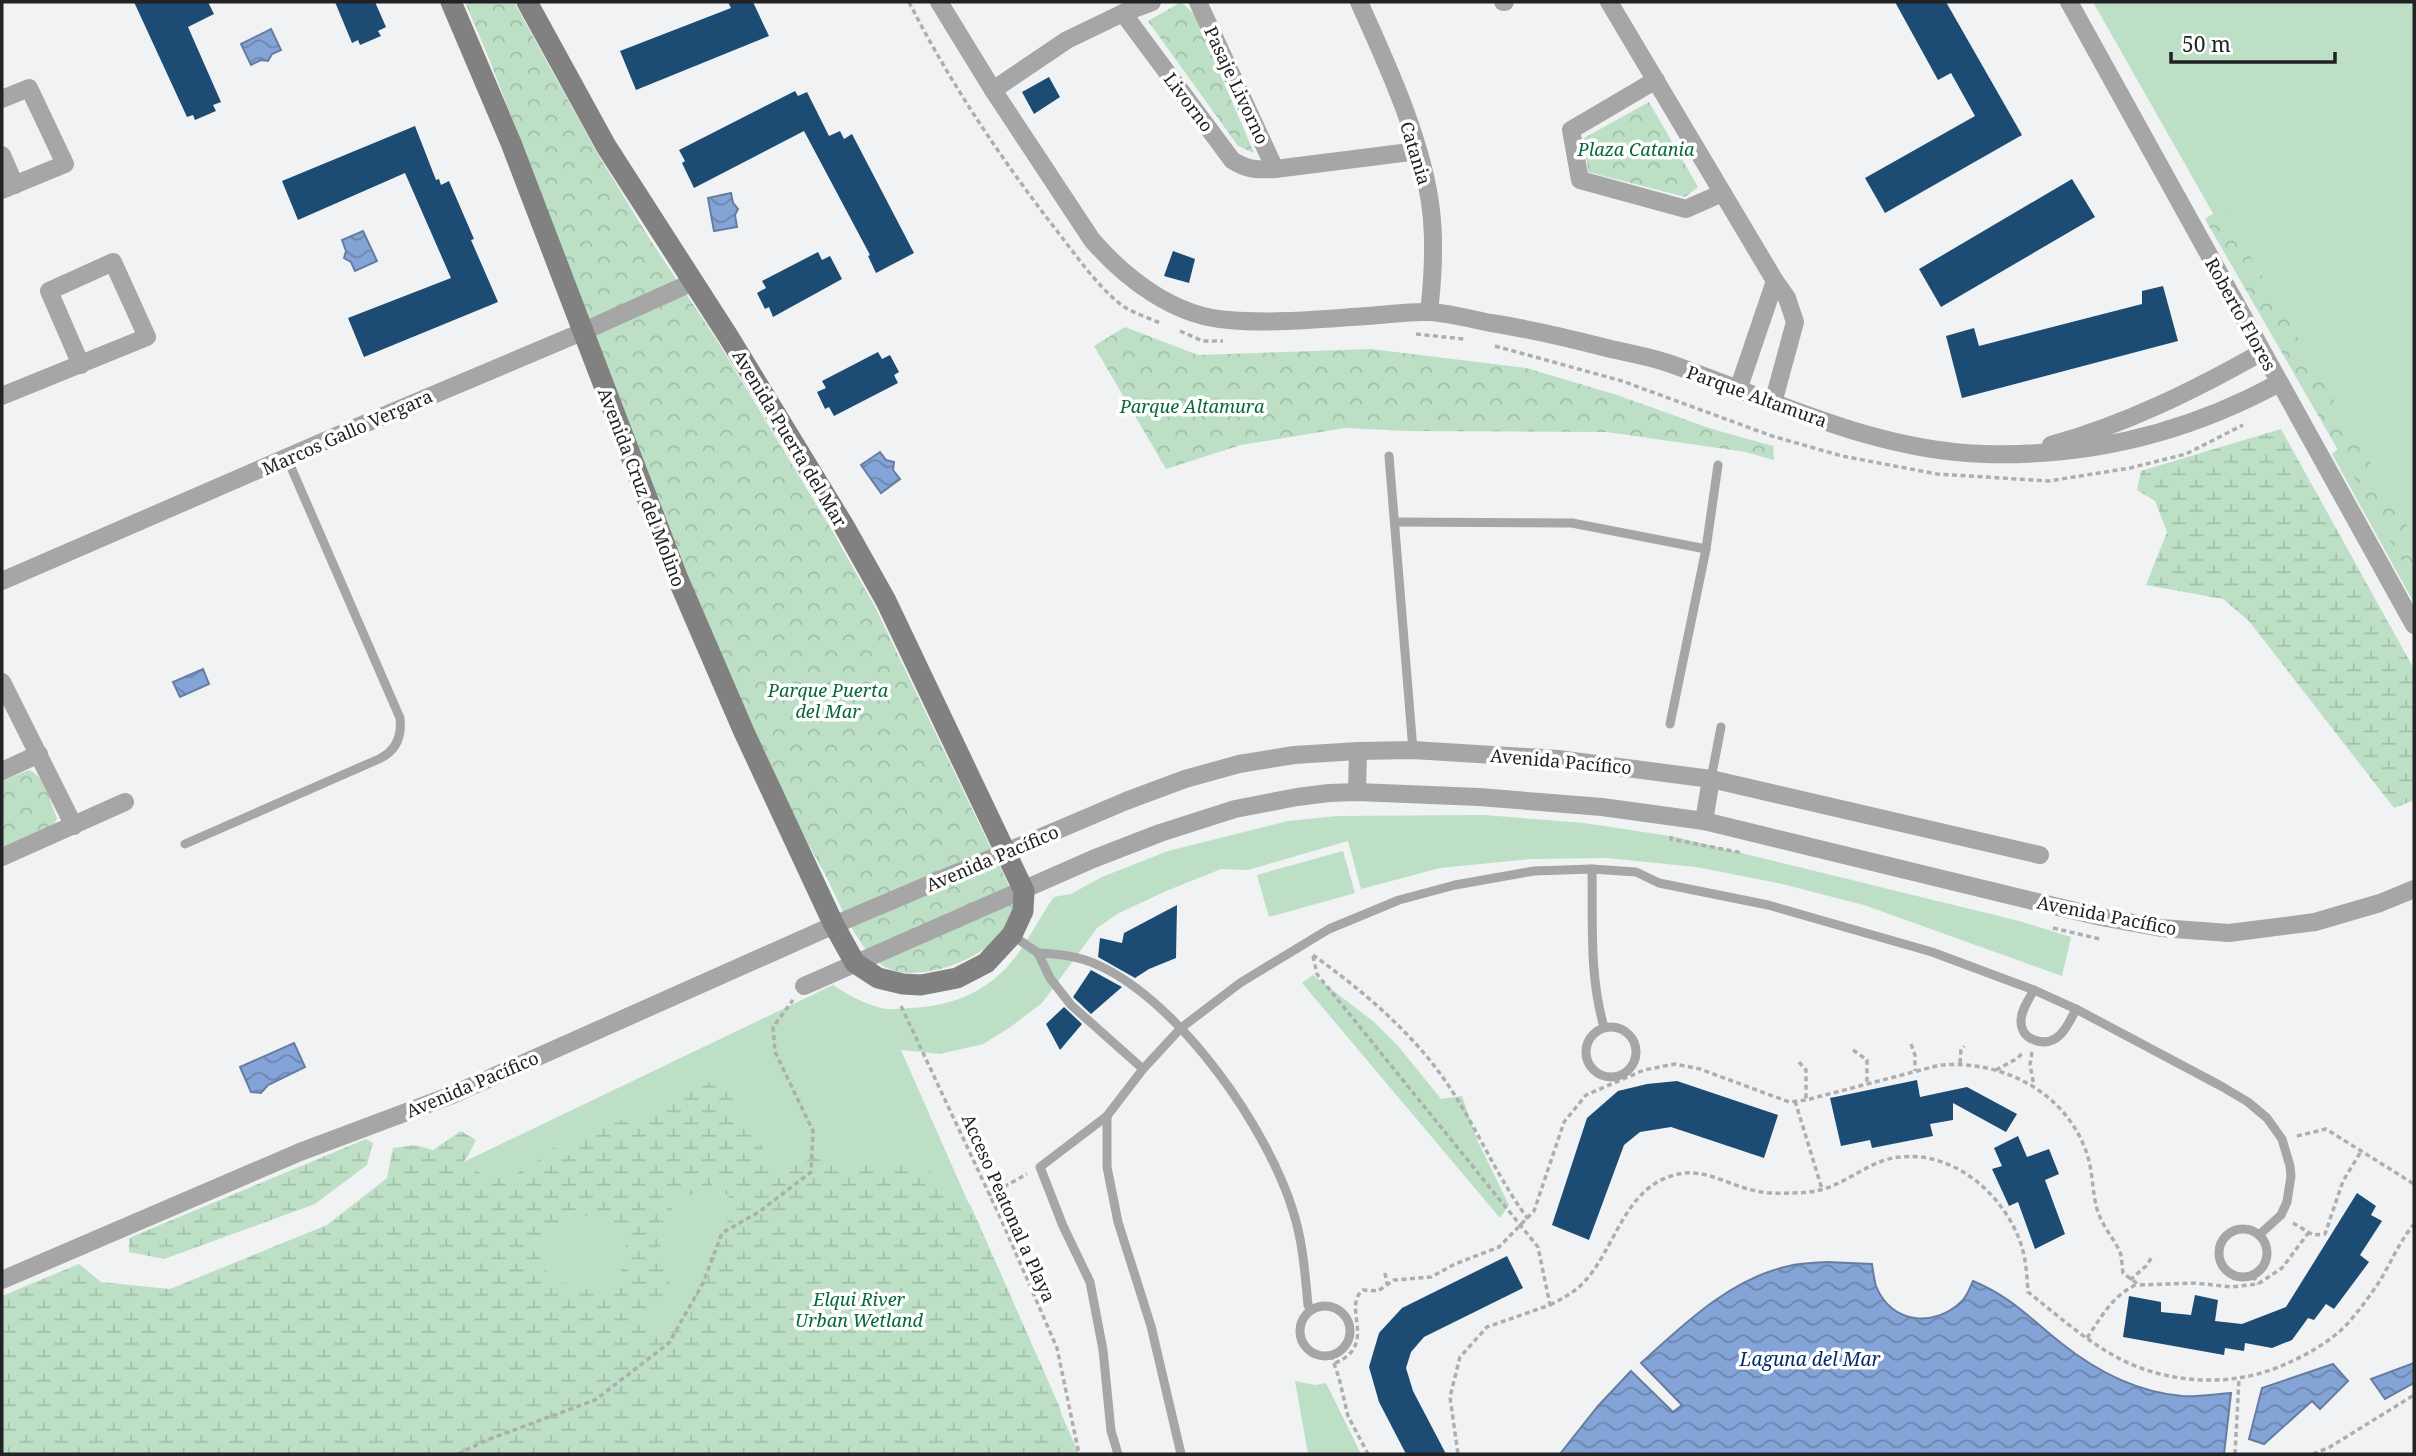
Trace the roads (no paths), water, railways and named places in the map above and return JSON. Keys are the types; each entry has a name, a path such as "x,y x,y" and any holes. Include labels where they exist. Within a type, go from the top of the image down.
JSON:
{"street":[{"name":"Avenida Cruz del Molino","path":"451,2 516,154 582,332 700,632 834,925 855,963"},
{"name":"Avenida Puerta del Mar","path":"527,2 606,146 844,526 886,601 1024,891"},
{"name":"Parque Altamura","path":"939,2 993,90 1092,240 1124,273 1163,299 1205,316 1227,321 1324,319 1429,312 1534,330 1665,362 1851,431 1902,443 1981,454 2090,449 2158,434 2220,412 2279,383"},
{"path":"993,90 1067,40 1122,13 1152,2"},
{"name":"Pasaje Livorno","path":"1198,2 1275,169"},
{"name":"Catania","path":"1359,2 1418,151 1428,190 1434,243 1429,312"},
{"path":"1609,2 1787,298 1795,322 1773,403"},
{"name":"Roberto Flores","path":"2069,2 2414,625"},
{"name":"Livorno","path":"1122,13 1232,160 1244,167 1255,170 1275,169 1418,151"},
{"path":"1656,80 1571,130 1580,180 1686,209 1722,193"},
{"path":"2,99 29,88 65,164 8,187 2,155"},
{"path":"2,396 82,365 147,337 113,262 49,290 82,365"},
{"path":"1738,390 1775,281"},
{"name":"Marcos Gallo Vergara","path":"2,581 693,282"},
{"name":"Parque Altamura","path":"2021,454 2066,441 2153,408 2262,352"},
{"path":"2,682 74,826"},
{"name":"Avenida Pacífico","path":"2,1280 300,1152 452,1095 834,925 1126,801 1214,770 1294,754 1358,751 1413,750 1558,759 1711,779 2040,855"},
{"path":"1357,792 1358,751"},
{"path":"2,771 39,754"},
{"path":"1704,821 1711,779"},
{"name":"Avenida Pacífico","path":"804,986 1093,859 1197,820 1235,809 1297,797 1357,792 1557,803 1704,821 2078,912 2161,928 2228,933 2315,922 2414,889"},
{"path":"2,856 125,802"},
{"path":"855,963 867,973 890,982 921,985 957,978 986,963 1012,935 1025,904 1024,891"}],"lane":[{"path":"1389,456 1413,750"},
{"path":"185,844 379,759 392,751 400,736 400,718 287,458"},
{"path":"1670,724 1706,549 1718,465"},
{"path":"1396,522 1572,523 1706,549"},
{"path":"1711,779 1721,727"},
{"path":"1591,869 1592,963 1604,1027"},
{"path":"1118,1454 1111,1431 1103,1350 1090,1282 1063,1226 1040,1167 1107,1116 1143,1069 1181,1028 1240,984 1303,943 1354,918 1426,892 1483,879 1534,871 1591,869 1636,872 1660,883 1768,905 1932,952 2034,990 2076,1009 2248,1102 2267,1118 2282,1139 2291,1176 2287,1202 2281,1215 2259,1235"},
{"path":"1012,935 1038,953 1057,990 1143,1069"},
{"path":"1038,953 1067,956 1100,965 1137,990 1181,1028 1216,1071 1246,1114 1272,1160 1293,1210 1303,1252 1308,1305 1311,1309"},
{"path":"2034,990 2020,1023 2026,1037 2041,1043 2055,1040 2067,1028 2076,1009"},
{"path":"1604,1027 1623,1030 1635,1045 1636,1054 1632,1065 1618,1079 1593,1070 1585,1054 1591,1036 1604,1027"},
{"path":"1107,1116 1107,1167 1118,1222 1151,1326 1181,1454"},
{"path":"2244,1229 2259,1235 2264,1241 2267,1258 2255,1280 2238,1278 2224,1270 2218,1255 2219,1247 2228,1233 2244,1229"},
{"path":"1326,1305 1337,1308 1349,1324 1347,1344 1333,1359 1315,1354 1302,1342 1300,1327 1311,1309 1326,1305"}],"water":[{"path":"271,29 281,50 272,54 268,61 261,60 251,65 241,44"},
{"path":"731,193 733,203 738,209 735,215 737,227 714,231 708,198"},
{"path":"363,231 377,261 355,271 351,262 344,258 346,251 342,240"},
{"path":"880,452 886,460 894,462 893,470 900,479 881,493 861,465"},
{"path":"203,669 209,684 180,697 173,682"},
{"path":"294,1043 305,1067 268,1085 261,1093 251,1092 240,1067"},
{"name":"Laguna del Mar","path":"1827,1262 1872,1264 1876,1286 1883,1299 1903,1315 1927,1318 1951,1310 1964,1299 1973,1281 2010,1301 2074,1353 2133,1385 2182,1396 2231,1393 2224,1454 1560,1454 1598,1406 1631,1371 1673,1412 1682,1405 1641,1363 1709,1305 1747,1281 1768,1272 1794,1265"},
{"path":"2414,1363 2414,1383 2385,1399 2371,1379"},
{"path":"2333,1364 2348,1381 2320,1409 2312,1401 2264,1444 2249,1439 2262,1388"}],"park label":[{"name":"Plaza Catania","path":"1636,149"},
{"name":"Parque Puerta del Mar","path":"828,700"},
{"name":"Elqui River Urban Wetland","path":"859,1309"}]}
